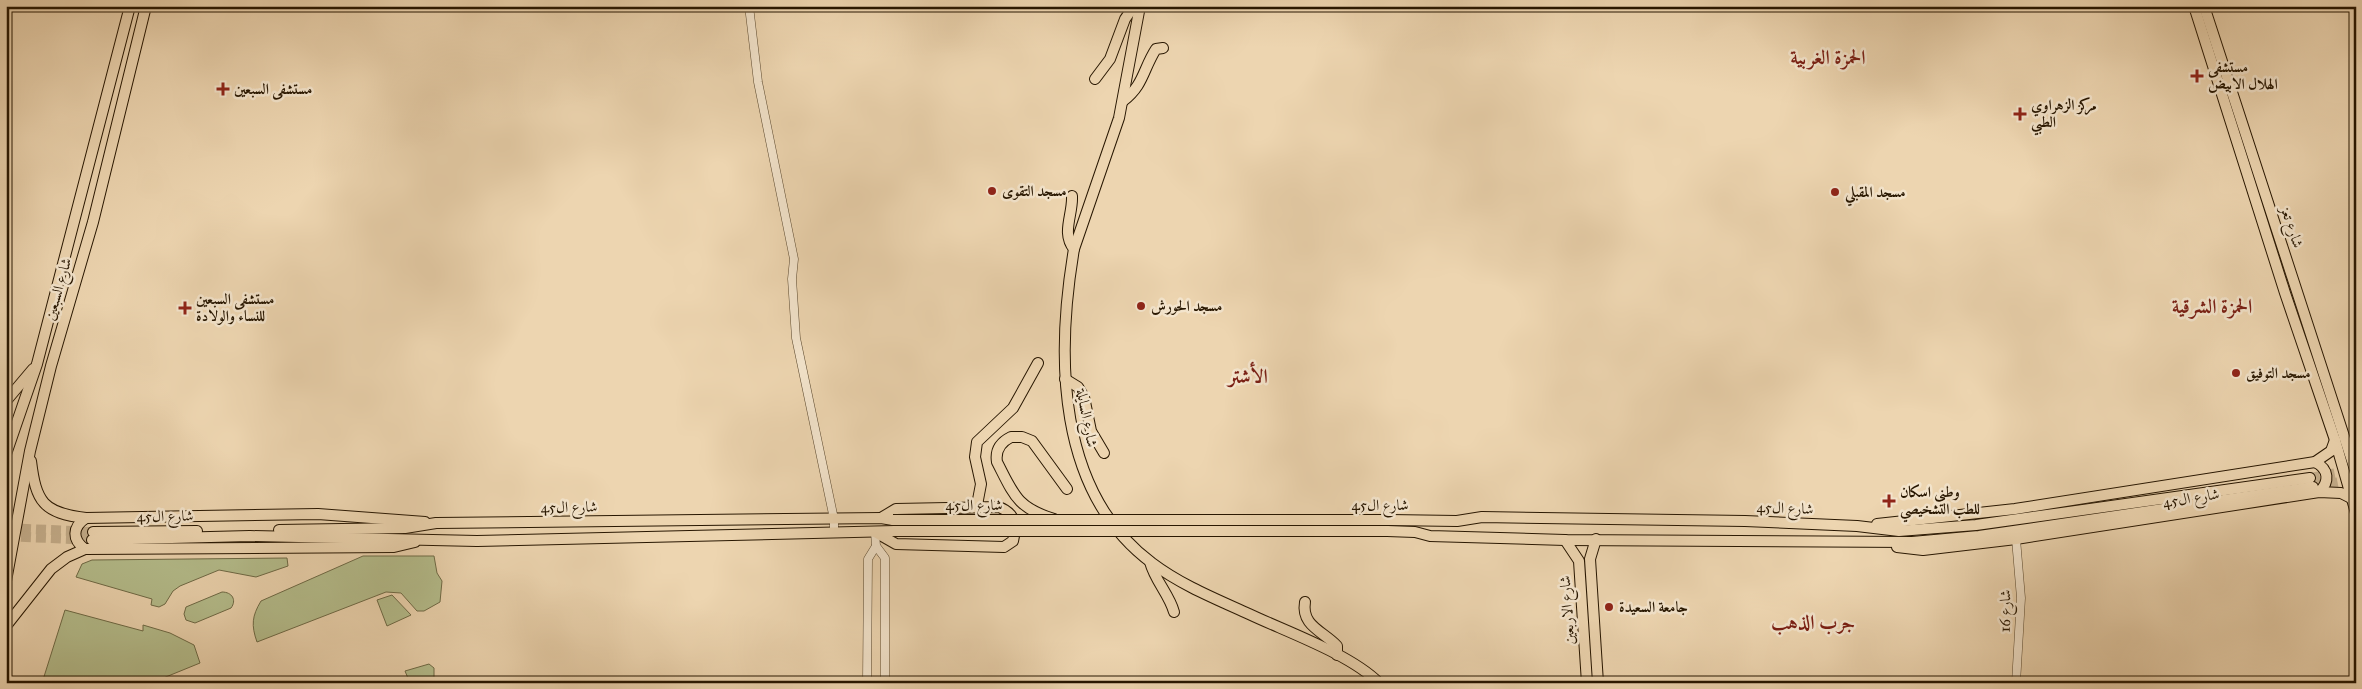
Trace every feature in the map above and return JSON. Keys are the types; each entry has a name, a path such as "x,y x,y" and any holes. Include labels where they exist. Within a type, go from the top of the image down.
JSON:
{"main road":[{"name":"شارع السبعين","path":"6,454 37,364 130,6"},
{"name":"شارع السبعين","path":"6,581 30,450 51,366 93,222 146,6"},
{"path":"1095,79 1110,60 1125,18 1134,6"},
{"name":"شارع السايلة","path":"1140,6 1120,118 1074,249 1066,325 1065,379 1070,422 1086,474 1111,522 1123,537 1150,562 1204,594 1356,665 1379,683"},
{"name":"شارع تعز","path":"2194,6 2284,293 2335,440 2351,498"},
{"name":"شارع تعز","path":"2204,6 2354,457 2356,473"},
{"path":"1123,101 1133,93 1142,81 1154,52 1159,48 1163,48"},
{"path":"1072,196 1072,214 1067,234 1069,243 1074,249"},
{"path":"972,507 977,505 981,492 981,477 975,452 977,442 1013,408 1038,363"},
{"path":"6,401 37,364"},
{"path":"1065,379 1078,387 1084,397 1093,436 1104,453"},
{"path":"1060,520 1031,511 1018,500 997,462 996,456 999,447 1011,437 1027,438 1035,445 1067,489"},
{"path":"2314,486 2324,488 2327,476 2320,465 2315,462 2331,451 2335,440"},
{"path":"30,450 33,478 38,493 45,504 56,513 86,518 318,514 406,519 436,523"},
{"name":"شارع ال45","path":"1857,526 2014,509 2315,462"},
{"name":"شارع ال45","path":"1856,543 1923,550 2016,539 2314,486"},
{"name":"شارع ال45","path":"2314,486 1979,536 1912,542 1565,540 1430,536 1415,532 1387,531 895,531 477,541 250,536 92,536 405,528 436,523 881,518 893,520 1457,521 1482,517 1745,521 1857,526 1899,531 1976,525 2314,486 2341,493 2351,498"},
{"path":"2351,498 2356,513"},
{"path":"875,532 896,544 1004,547 1012,541 1016,530 1014,518 1008,511 999,508 896,509 881,518"},
{"path":"85,549 78,544 75,537 75,529 79,522 86,518"},
{"name":"شارع الاربعين","path":"1596,539 1590,560 1598,683"},
{"path":"6,626 51,569 67,557 85,549 394,547 426,540"},
{"name":"شارع الاربعين","path":"1565,540 1578,561 1587,683"},
{"path":"1578,561 1582,558 1590,560"},
{"path":"1150,562 1156,579 1169,598 1174,612"},
{"path":"1306,602 1304,612 1306,619 1337,646 1337,656"}],"street":[{"path":"749,6 758,82 794,258 792,279 796,338 834,519 834,533"},
{"path":"875,532 876,546 885,558 885,683"},
{"name":"شارع 16","path":"2016,539 2021,598 2016,683"},
{"path":"867,683 868,559 876,546"}],"green space":[{"path":"363,556 434,556 437,573 442,581 440,602 424,611 417,611 401,593 386,592 257,642 253,621 261,601"},
{"path":"287,558 288,566 256,577 219,570 180,586 173,591 165,604 159,607 151,605 152,599 76,577 82,564 92,560"},
{"path":"222,592 231,595 234,602 231,608 195,623 186,620 184,614 186,607"},
{"path":"392,595 411,615 387,626 377,600"},
{"path":"65,610 143,631 143,625 170,633 194,645 200,663 151,683 42,683"},
{"path":"429,664 434,668 434,683 410,683 405,671"}],"tunnel":[{"path":"2310,478 2352,470"},
{"path":"2313,487 2356,479"},
{"path":"6,528 93,532"},
{"path":"6,536 92,540"}],"place":[{"name":"مستشفى الهلال الابيض","path":"2197,76"},
{"name":"مستشفى السبعين","path":"223,89"},
{"name":"مركز الزهراوي الطبي","path":"2020,114"},
{"name":"مسجد التقوى","path":"992,191"},
{"name":"مسجد المقبلي","path":"1835,192"},
{"name":"مسجد الحورش","path":"1141,306"},
{"name":"مستشفى السبعين للنساء والولادة","path":"185,308"},
{"name":"مسجد التوفيق","path":"2236,373"},
{"name":"وطني اسكان للطب التشخيصي","path":"1889,501"},
{"name":"جامعة السعيدة","path":"1609,607"}],"district":[{"name":"الحمزة الغربية","path":"1828,57"},
{"name":"الحمزة الشرقية","path":"2212,306"},
{"name":"الأشتر","path":"1248,376"},
{"name":"جرب الذهب","path":"1813,622"}]}
